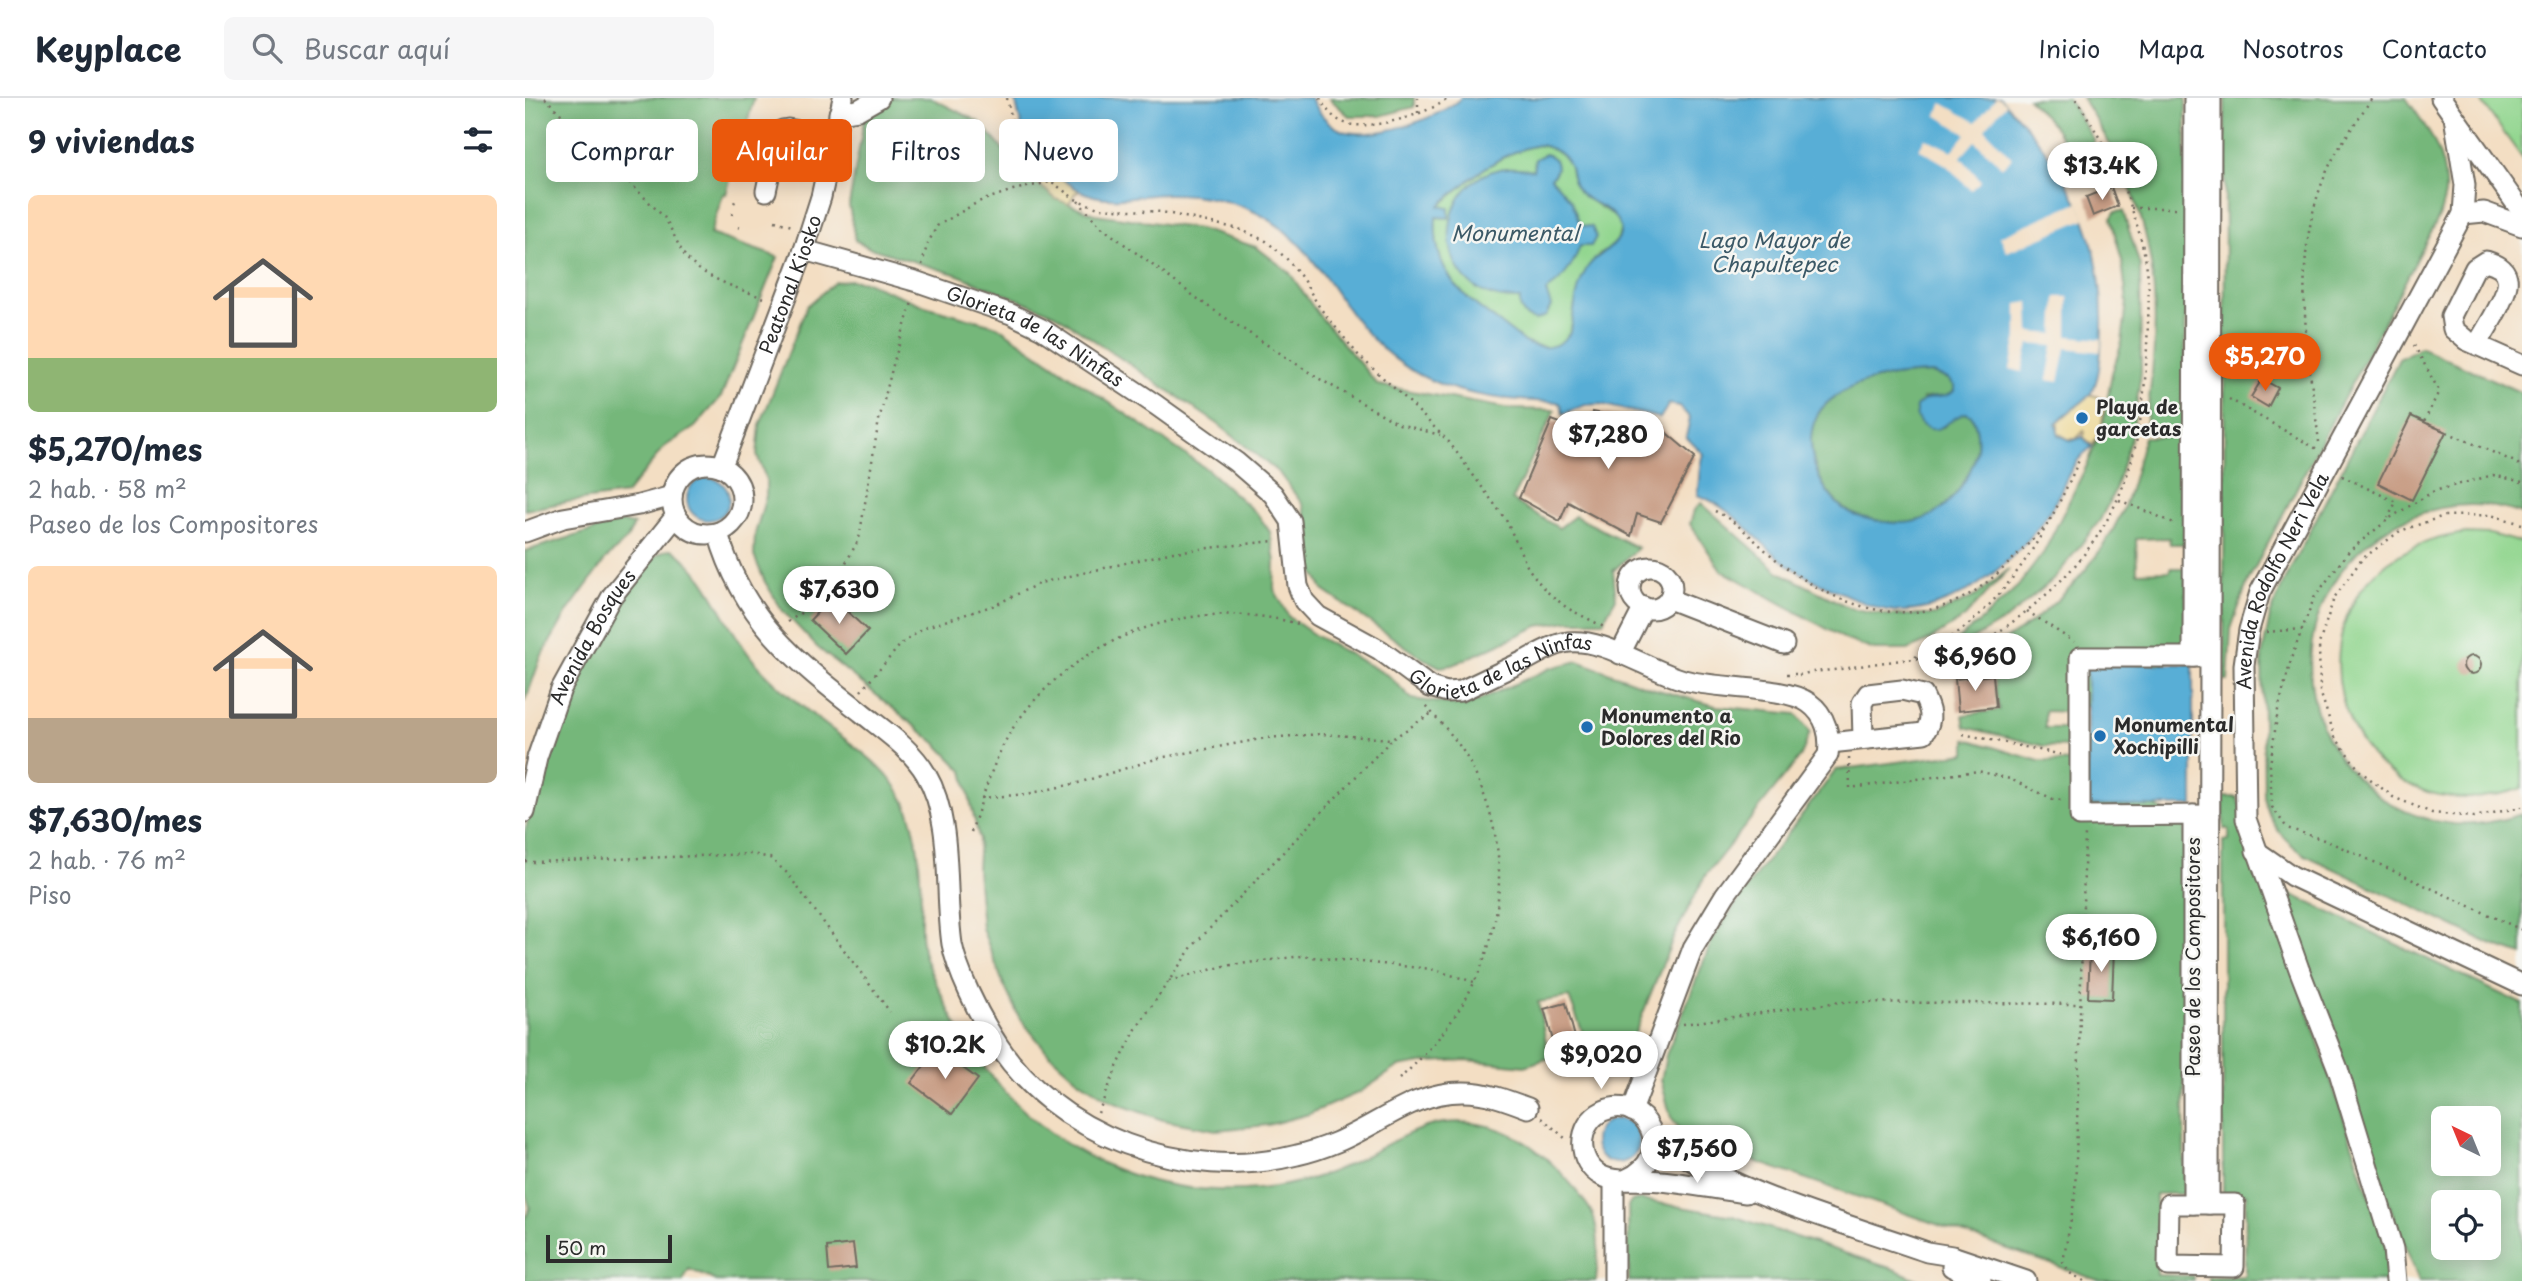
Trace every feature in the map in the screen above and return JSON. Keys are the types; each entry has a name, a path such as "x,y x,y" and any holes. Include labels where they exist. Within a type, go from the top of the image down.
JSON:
{"street":[{"path":"841,106 858,110 879,98"},
{"name":"Paseo de los Compositores","path":"2194,98 2193,531 2201,657"},
{"name":"Paseo de los Compositores","path":"2201,1204 2201,657 2211,389 2211,98"},
{"path":"2441,98 2522,212"},
{"name":"Avenida Rodolfo Neri Vela","path":"2396,1281 2393,1249 2342,1082 2250,834 2244,804 2244,665 2253,612 2270,572 2463,214 2465,185 2454,117"},
{"path":"766,191 768,182"},
{"name":"Peatonal Kiosko","path":"722,466 804,250 824,182"},
{"path":"2465,185 2484,212"},
{"path":"2463,214 2484,212 2522,226"},
{"name":"Glorieta de las Ninfas","path":"804,250 978,301 1021,319 1042,329 1156,405 1236,462 1273,494 1291,521 1298,586 1304,601 1318,616 1380,650 1430,687 1447,692 1461,691 1561,643 1624,646 1664,673 1685,680 1730,688 1780,683 1808,702 1847,741"},
{"path":"2477,345 2522,365"},
{"path":"700,464 722,466 740,483 742,507 737,518 729,527 718,533 702,534 692,531 676,516 672,496 674,485 689,468 700,464"},
{"path":"525,532 563,518 639,505 672,496"},
{"name":"Avenida Bosques","path":"525,812 537,758 561,689 612,596 676,516"},
{"path":"718,533 726,563 746,599 771,634 804,667 895,739 925,772 940,805 953,947 973,1002 989,1030 1030,1084 1067,1114 1150,1152 1206,1164 1259,1161 1296,1155 1339,1141 1403,1106 1444,1093 1466,1092 1498,1097 1528,1108"},
{"path":"1650,566 1658,568 1668,576 1672,589 1669,599 1659,608 1644,607 1633,598 1630,590 1634,574 1650,566"},
{"path":"1669,599 1784,644"},
{"path":"1624,646 1644,607"},
{"path":"2083,809 2080,657 2201,657"},
{"path":"1632,1111 1693,948 1708,921 1828,755 1847,741"},
{"name":"Paseo de los Compositores","path":"2083,809 2202,815"},
{"path":"2256,851 2291,876 2522,985"},
{"path":"1765,1195 1602,1176 1592,1169 1584,1157 1583,1136 1594,1117 1614,1108 1632,1111 1645,1120 1653,1135 1691,1160 1765,1195 1927,1252 1981,1281"},
{"path":"1620,1179 1638,1174 1647,1165 1652,1154 1653,1135"},
{"path":"1614,1281 1620,1179"},
{"path":"2169,1204 2201,1204 2235,1204 2234,1267 2201,1274 2168,1266 2169,1204"},
{"path":"1927,1252 1952,1256 2026,1281"}],"path":[{"path":"545,98 664,217 685,256 696,267 729,285 783,305"},
{"path":"1007,98 1012,119"},
{"path":"1319,98 1330,112 1349,124 1388,122 1432,108 1449,98"},
{"path":"1418,98 1418,113"},
{"path":"1780,683 1801,674 1945,657 1964,652 2010,624 2067,575 2085,555 2119,499 2139,432 2146,374 2148,285 2145,260 2124,185 2107,149 2075,98"},
{"path":"2211,389 2320,451 2305,331 2304,276 2308,232 2327,171 2372,98"},
{"path":"771,634 805,610 839,575 859,539 879,420 927,245 937,226 978,202 1013,190 1052,182 1075,199 1100,226 1206,305 1307,370 1399,424 1443,436"},
{"path":"734,204 737,198"},
{"path":"1075,199 1098,208 1162,212 1239,229 1266,241 1286,258 1302,278 1319,308 1359,356 1443,436 1506,520 1528,568 1545,590 1624,646"},
{"path":"2131,208 2194,208"},
{"path":"732,215 733,209"},
{"path":"738,227 743,229"},
{"path":"2417,351 2439,391 2424,422 2517,463 2522,468"},
{"path":"2139,432 2193,434"},
{"path":"1913,659 1952,636 1987,608 2025,561 2054,513 2080,460"},
{"path":"2522,482 2493,475 2434,491 2387,521 2349,551 2314,598 2292,656 2278,710 2270,765 2273,807 2287,828 2350,851 2522,930"},
{"path":"2344,477 2396,502 2387,521"},
{"path":"2119,499 2193,531"},
{"path":"1715,511 1737,524 1778,561 1811,582 1851,601 1896,614 1930,610 1973,592 2006,566 2043,529"},
{"path":"2522,524 2491,514 2444,516 2400,531 2361,559 2334,598 2319,644 2320,691 2335,737 2360,771 2393,797 2432,813 2474,817 2522,807"},
{"path":"852,705 866,684 902,643 918,632 995,605 1040,583 1173,552 1294,538"},
{"path":"971,832 1001,748 1014,726 1052,684 1104,645 1160,623 1196,616 1240,614 1304,626"},
{"path":"2270,632 2303,629"},
{"path":"1780,683 1801,674"},
{"path":"1399,1079 1417,1063 1445,1030 1475,982 1488,949 1499,903 1499,859 1491,818 1462,750 1426,705"},
{"path":"1091,1127 1136,1029 1210,925 1392,739 1432,713"},
{"path":"981,798 1053,788 1159,758 1266,738 1321,734 1392,739"},
{"path":"1963,734 2080,758"},
{"path":"1847,741 1850,788 1979,771 2010,779 2053,799 2083,809 2075,1197 2063,1262 2070,1273 2084,1281"},
{"path":"525,860 532,862 752,854 770,858 787,873 890,1012"},
{"path":"1169,981 1224,966 1302,956 1431,970 1475,982"},
{"path":"1663,1027 1840,1002 2081,1004"},
{"path":"1528,1108 1584,1157"}],"green space":[{"path":"525,98 754,98 748,119 712,119 712,182 730,182 710,234 778,257 721,397 695,427 664,447 626,494 525,510"},
{"path":"868,98 931,98 973,119 866,119 866,182 985,182 985,129 999,145 999,182 1035,182 1056,199 1095,214 1199,229 1256,247 1289,272 1318,314 1378,385 1510,409 1555,410 1512,500 1559,528 1575,516 1638,548 1613,571 1616,598 1603,621 1568,621 1538,626 1453,665 1440,667 1424,659 1323,590 1312,568 1311,538 1303,505 1279,473 1218,424 1055,314 958,275 870,248 855,240 849,205"},
{"path":"1329,98 1414,98 1414,107 1380,116 1349,116"},
{"path":"2028,98 2067,98 2093,139 2094,150 2074,160 2054,126"},
{"path":"2082,98 2186,98 2185,430 2145,429 2155,326 2147,241 2126,177"},
{"path":"2225,98 2406,98 2435,143 2445,180 2440,215 2248,581 2231,629 2228,681 2224,681"},
{"path":"2479,98 2522,98 2522,158"},
{"name":"Monumental","path":"1539,145 1553,149 1564,157 1578,185 1594,203 1616,218 1620,230 1615,244 1598,255 1586,278 1576,301 1568,336 1558,344 1545,347 1524,342 1461,292 1441,261 1436,217 1449,218 1438,207 1472,178 1510,154"},
{"path":"2123,211 2140,266 2141,373 2132,434 2115,490 2100,520 2055,578 2008,618 1952,651 1950,646 2018,586 2044,552 2088,463 2103,424 2112,373 2122,342 2127,302 2122,261 2111,219 2115,212"},
{"path":"835,282 866,282 925,306 997,326 1208,470 1258,515 1270,532 1275,562 1274,589 1289,617 1316,636 1389,676 1412,699 1466,706 1551,668 1578,661 1651,688 1716,706 1796,714 1810,732 1801,756 1705,876 1674,936 1631,1043 1615,1070 1595,1075 1587,1044 1569,997 1538,1002 1549,1058 1525,1066 1466,1060 1398,1067 1360,1092 1309,1114 1268,1125 1216,1130 1163,1120 1112,1102 1077,1079 1048,1053 1019,1017 982,928 977,869 979,838 963,771 937,744 817,647 783,611 765,582 754,556 755,534 766,496 766,479 757,455 760,425 807,306"},
{"path":"2420,347 2522,393 2522,514 2481,505 2440,508 2401,521 2367,543 2340,573 2316,623 2310,662 2314,701 2327,737 2349,769 2378,795 2413,814 2454,824 2488,822 2522,814 2522,955 2490,944 2305,855 2290,843 2273,823 2264,796 2262,656 2270,616 2284,581 2399,359"},
{"path":"1932,373 1948,379 1954,386 1954,391 1948,395 1923,399 1943,427 1953,418 1966,413 1972,416 1976,426 1976,454 1965,481 1944,506 1918,521 1886,522 1851,513 1828,492 1814,462 1812,430 1817,415 1838,395 1863,383 1890,376"},
{"path":"2144,437 2186,437 2186,544 2170,544 2169,538 2136,539 2137,572 2186,568 2186,650 2073,712 2045,711 2045,728 2073,728 2073,747 2044,746 1965,727 1963,715 1999,710 1991,669 1956,676 1954,666 2028,625 2075,583 2101,549 2121,514"},
{"path":"1701,503 1779,572 1850,608 1887,615 1935,615 1976,596 2009,569 1965,617 1928,641 1908,650 1874,650 1847,640 1721,570 1690,524 1694,510"},
{"path":"621,522 634,525 627,539 606,559 568,611 541,657 525,702 525,551"},
{"path":"2466,533 2490,534 2522,543 2522,788 2455,797 2401,780 2363,744 2342,696 2340,643 2359,594 2400,554"},
{"path":"672,549 697,573 754,661 795,700 869,758 899,791 910,815 916,839 924,955 952,1017 968,1043 985,1068 1026,1113 1075,1149 1102,1163 1160,1183 1221,1190 1283,1185 1312,1178 1341,1168 1418,1130 1444,1123 1465,1122 1502,1130 1534,1148 1548,1160 1588,1206 1597,1234 1596,1281 716,1281 689,1269 683,1281 525,1281 525,1220 530,1208 525,1191 525,832 551,738 562,708 593,644 642,570 658,555"},
{"path":"1966,739 2039,761 2074,762 2185,823 2184,1194 2156,1194 2157,1275 2193,1276 2193,1281 2100,1281 1697,1141 1683,1133 1671,1118 1661,1080 1666,1055 1713,938 1751,882 1836,770 1966,753"},
{"path":"2223,797 2237,797 2386,1246 2390,1281 2209,1281 2209,1277 2245,1276 2246,1194 2223,1194 2223,841 2229,840 2229,829 2224,829"},
{"path":"2278,888 2522,1004 2522,1281 2419,1281 2382,1186"},
{"path":"1641,1200 1733,1216 1896,1270 1921,1281 1629,1281 1628,1206 1632,1201"}],"sand":[{"path":"1036,182 1068,182 1080,191 1075,193 1069,204 1056,199"},
{"name":"Playa de garcetas","path":"2088,394 2099,397 2105,403 2101,429 2093,445 2083,437 2084,431 2076,439 2068,439 2058,433 2058,422"}],"water":[{"name":"Lago Mayor de Chapultepec","path":"1015,98 1310,98 1323,117 1336,128 1354,133 1369,133 1421,121 1461,98 2000,98 2044,149 2062,175 2077,203 2097,262 2102,329 2098,374 2087,398 2056,424 2059,435 2072,441 2083,437 2092,447 2074,466 2037,529 2018,551 1991,575 1964,593 1934,606 1903,611 1876,607 1826,586 1795,569 1721,507 1697,495 1703,454 1686,437 1690,418 1679,406 1669,404 1660,418 1600,404 1585,405 1563,414 1561,404 1557,402 1489,397 1432,381 1407,368 1384,350 1361,326 1303,248 1269,219 1234,204 1202,196 1168,194 1103,198 1084,192 1066,182 1118,182 1118,119 1019,119","holes":["1539,145 1560,153 1569,165 1579,192 1616,219 1620,235 1617,241 1592,262 1583,275 1571,331 1567,337 1556,345 1537,347 1524,342 1461,292 1441,261 1436,217 1449,218 1449,208 1439,206 1485,168 1524,149","1932,373 1948,379 1954,386 1954,391 1946,396 1927,399 1916,407 1919,421 1930,429 1941,427 1966,413 1972,416 1976,426 1976,454 1965,481 1952,499 1928,517 1908,523 1863,518 1838,504 1820,478 1811,446 1817,415 1827,403 1850,388 1890,376"]},
{"name":"Monumental","path":"1545,154 1557,164 1551,178 1571,200 1580,225 1592,227 1596,237 1591,246 1580,246 1567,272 1546,291 1551,306 1546,316 1536,320 1523,313 1520,299 1487,294 1464,277 1452,254 1450,228 1457,202 1474,181 1499,169 1533,170 1535,159"},
{"path":"708,478 723,484 729,499 723,514 708,520 693,514 687,499 693,484"},
{"path":"2087,664 2193,664 2193,806 2087,806"},
{"path":"1617,1119 1632,1126 1639,1141 1632,1156 1617,1163 1602,1156 1595,1141 1602,1126"}],"pier":[{"path":"1996,98 2006,104 1985,129 2012,158 2002,167 1975,141 1961,157 1981,181 1971,190 1946,165 1919,149 1925,138 1952,151 1966,134 1936,115 1942,103 1976,122"},
{"path":"2078,202 2085,219 2007,252 2000,236"},
{"path":"2056,297 2068,297 2068,336 2102,339 2100,352 2066,348 2059,382 2047,380 2053,346 2029,344 2022,372 2010,369 2017,337 2017,304 2029,302 2030,332 2054,334"}],"building":[{"path":"2111,187 2118,206 2093,216 2086,197"},
{"path":"2262,379 2278,388 2268,407 2251,397"},
{"path":"1593,412 1657,425 1695,457 1661,522 1637,514 1631,536 1568,502 1560,521 1519,498 1552,420 1590,434"},
{"path":"2411,416 2446,432 2412,500 2378,483"},
{"path":"832,597 868,631 846,654 810,620"},
{"path":"2472,656 2478,659 2481,665 2478,671 2472,674 2466,671 2463,665 2466,659"},
{"path":"1993,675 1996,707 1958,711 1955,679"},
{"path":"2090,949 2114,949 2112,999 2088,998"},
{"path":"1566,1003 1577,1045 1556,1051 1544,1009"},
{"path":"937,1049 978,1079 952,1114 911,1083"},
{"path":"853,1244 856,1268 829,1271 827,1247"}],"place":[{"name":"Playa de garcetas","path":"2082,418"},
{"name":"Monumento a Dolores del Rio","path":"1587,727"},
{"name":"Monumental Xochipilli","path":"2100,736"}]}
